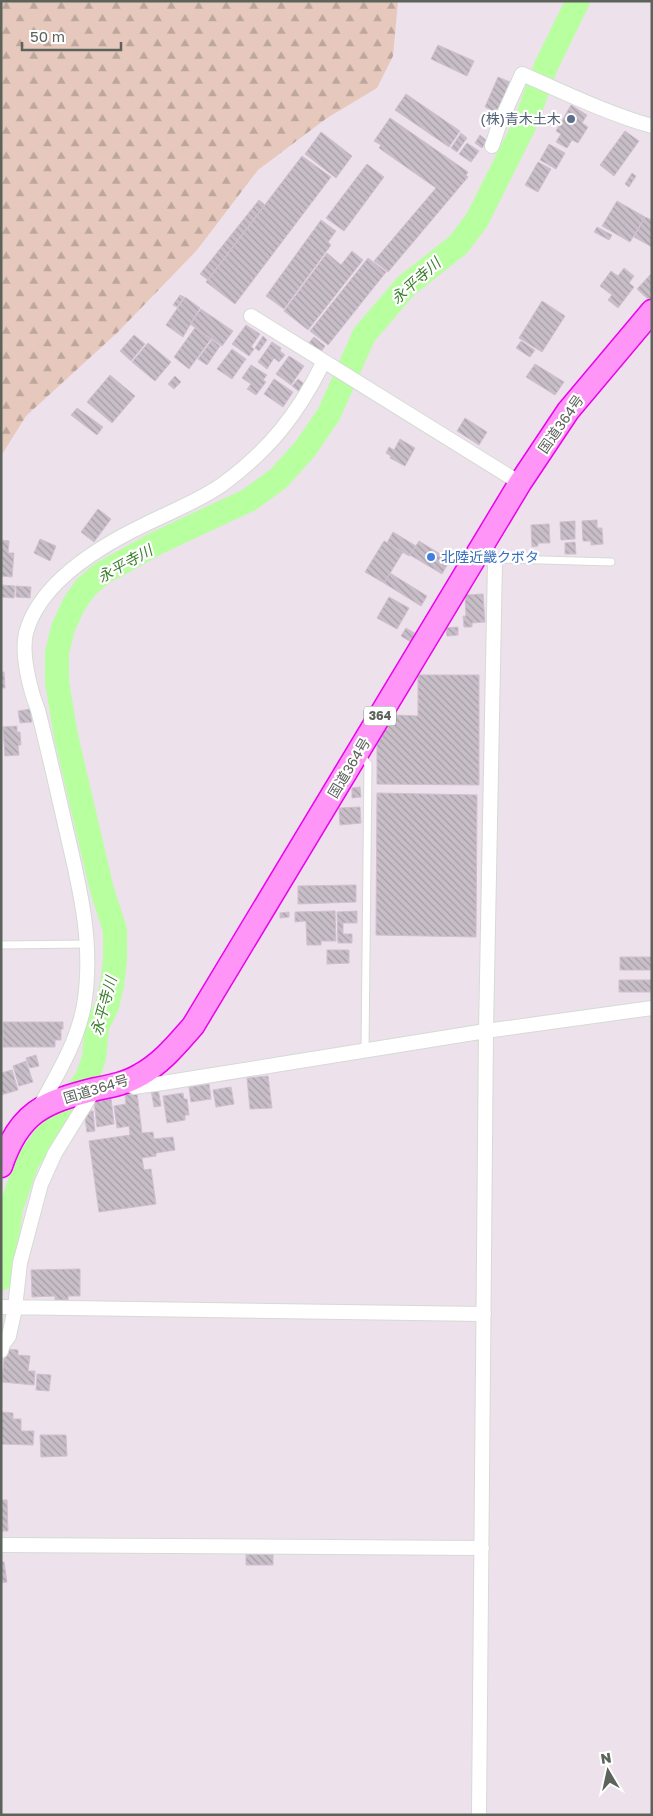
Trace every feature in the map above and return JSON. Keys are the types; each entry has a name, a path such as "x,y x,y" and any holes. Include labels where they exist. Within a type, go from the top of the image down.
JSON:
{"highway":[{"name":"国道364号","path":"1,1166 9,1132 42,1108 139,1076 157,1064 193,1026 358,752 486,556 520,483 568,411 652,311"}],"street":[{"path":"492,146 498,125 522,74 613,115 652,126"},
{"path":"250,316 327,366 520,483"},
{"path":"42,1108 73,1043 84,1007 88,969 88,944 69,841 38,710 30,686 26,661 26,634 33,615 64,576 90,555 145,524 190,504 222,484 275,440 327,366"},
{"path":"479,1815 486,1030 486,556"},
{"path":"122,1082 134,1087 486,1030 652,1008"},
{"path":"1,1351 2,1344 10,1336 8,1308 41,1184 55,1153 91,1091"},
{"path":"8,1308 484,1314"},
{"path":"1,1545 482,1548"}],"lane":[{"path":"486,556 504,559 611,562"},
{"path":"358,752 368,764 365,1051"},
{"path":"1,945 88,944"}],"green space":[{"path":"1,1 398,1 393,56 377,88 327,118 258,170 197,250 118,332 26,416 1,456"}],"building":[{"path":"438,45 474,61 467,76 431,59"},
{"path":"498,77 510,82 497,113 485,107"},
{"path":"406,94 460,131 449,147 395,110"},
{"path":"571,105 587,115 582,123 588,127 578,143 572,140 567,148 556,142 561,134 556,131"},
{"path":"390,118 468,172 466,175 468,177 388,272 374,261 436,188 379,148 381,145 374,141"},
{"path":"625,131 639,141 614,176 600,165"},
{"path":"321,132 352,156 336,178 305,154"},
{"path":"461,133 467,138 457,152 451,148"},
{"path":"480,135 487,141 482,148 475,143"},
{"path":"467,143 479,151 471,162 459,154"},
{"path":"549,144 565,153 556,169 540,160"},
{"path":"302,156 331,177 235,304 206,282"},
{"path":"538,162 551,169 538,192 525,185"},
{"path":"367,164 384,177 344,231 326,218"},
{"path":"632,173 636,176 629,187 625,184"},
{"path":"259,200 265,205 208,280 200,274"},
{"path":"617,201 645,217 630,242 602,226"},
{"path":"645,217 652,220 652,247 634,237"},
{"path":"321,220 336,231 328,242 331,245 284,309 266,296"},
{"path":"597,227 612,235 609,240 594,232"},
{"path":"352,251 363,260 308,330 284,311 327,253 341,265"},
{"path":"368,258 386,272 328,345 310,331"},
{"path":"624,268 634,276 629,283 634,287 618,308 608,300 612,295 600,286 611,271 618,276"},
{"path":"652,273 652,297 649,300 637,289"},
{"path":"180,295 184,297 177,307 173,305"},
{"path":"185,297 200,308 183,337 166,325"},
{"path":"542,301 565,316 542,352 519,338"},
{"path":"201,309 233,331 222,346 190,324"},
{"path":"246,325 260,334 251,347 254,349 249,356 232,344"},
{"path":"195,328 211,339 189,369 174,357"},
{"path":"134,335 145,344 131,361 120,351"},
{"path":"263,336 267,340 259,351 255,348"},
{"path":"314,337 325,346 320,353 308,344"},
{"path":"212,340 220,346 207,365 198,359"},
{"path":"521,341 535,350 530,357 516,348"},
{"path":"272,342 281,348 280,351 285,355 279,362 274,358 267,369 258,362"},
{"path":"148,343 171,362 155,381 132,362"},
{"path":"232,349 246,359 232,379 217,369"},
{"path":"289,356 304,366 291,385 276,374"},
{"path":"535,364 564,382 555,395 526,377"},
{"path":"251,365 267,375 263,380 266,382 256,395 247,389 251,384 242,378"},
{"path":"110,375 135,396 112,423 87,402"},
{"path":"175,376 181,382 174,389 168,384"},
{"path":"274,379 293,392 283,407 264,394"},
{"path":"298,379 306,385 301,393 292,386"},
{"path":"77,408 103,427 97,435 71,415"},
{"path":"465,418 487,432 479,445 457,431"},
{"path":"400,439 415,448 405,466 390,458 391,456 386,453 389,447 394,450"},
{"path":"98,509 111,519 94,542 81,532"},
{"path":"597,520 597,528 602,528 603,544 591,545 591,541 583,541 582,521"},
{"path":"575,521 575,539 561,540 560,522"},
{"path":"549,524 550,543 538,543 538,546 532,547 531,525"},
{"path":"393,532 416,546 409,556 387,543"},
{"path":"40,539 56,546 50,561 34,553"},
{"path":"1,540 9,541 8,553 14,553 12,577 1,576"},
{"path":"384,541 403,552 384,583 365,572"},
{"path":"419,541 450,560 442,574 410,555"},
{"path":"575,542 576,554 565,554 565,543"},
{"path":"390,573 427,596 421,606 384,583"},
{"path":"1,585 15,586 14,598 1,597"},
{"path":"16,586 31,587 30,598 16,597"},
{"path":"483,594 485,622 472,623 472,627 464,627 463,616 466,616 465,595"},
{"path":"389,597 409,608 397,629 377,618"},
{"path":"458,627 458,635 447,636 446,628"},
{"path":"406,628 416,634 411,642 401,636"},
{"path":"1,672 4,672 5,688 1,688"},
{"path":"418,675 479,675 479,785 377,784 377,742 394,715 418,716"},
{"path":"30,709 32,722 20,723 18,711"},
{"path":"17,726 17,732 20,732 21,745 18,745 19,755 5,756 3,727"},
{"path":"360,787 361,797 352,798 352,788"},
{"path":"377,793 477,795 476,937 376,935"},
{"path":"360,807 361,823 340,825 339,808"},
{"path":"356,885 356,902 298,904 298,886"},
{"path":"335,911 336,941 321,941 321,945 307,945 306,921 295,922 295,912"},
{"path":"357,911 357,923 343,923 343,934 352,934 352,943 338,943 337,912"},
{"path":"289,912 289,917 280,918 280,913"},
{"path":"327,950 349,950 349,963 327,964"},
{"path":"620,957 652,957 652,970 620,970"},
{"path":"619,980 652,980 652,992 619,992"},
{"path":"3,1022 63,1022 61,1040 55,1040 55,1047 3,1047"},
{"path":"36,1055 39,1066 30,1068 26,1058"},
{"path":"26,1061 33,1082 19,1086 13,1066"},
{"path":"12,1070 18,1090 1,1095 1,1073"},
{"path":"268,1076 272,1108 250,1109 247,1078"},
{"path":"209,1084 211,1099 191,1102 189,1087"},
{"path":"231,1087 234,1104 216,1107 213,1090"},
{"path":"158,1089 161,1106 154,1107 151,1090"},
{"path":"137,1093 142,1133 153,1132 154,1139 173,1137 175,1150 156,1153 156,1156 142,1158 144,1170 151,1169 156,1204 99,1212 89,1141 130,1135 129,1126 117,1128 114,1106 126,1104 125,1095"},
{"path":"183,1093 184,1099 187,1099 189,1115 185,1115 185,1120 167,1123 163,1096"},
{"path":"111,1099 114,1124 97,1127 94,1101"},
{"path":"93,1111 95,1131 87,1132 84,1112"},
{"path":"80,1269 80,1296 68,1296 68,1300 55,1300 55,1296 32,1297 31,1270"},
{"path":"5,1349 18,1350 18,1355 30,1356 28,1371 35,1371 34,1385 2,1382"},
{"path":"37,1374 51,1375 49,1391 36,1390"},
{"path":"2,1412 13,1413 13,1419 21,1419 21,1431 34,1431 33,1445 1,1444"},
{"path":"40,1435 66,1435 67,1456 41,1457"},
{"path":"1,1500 7,1500 8,1531 1,1531"},
{"path":"246,1554 273,1554 273,1565 246,1565"},
{"path":"1,1562 4,1562 7,1582 1,1583"}],"waterway":[{"name":"永平寺川","path":"1,1279 11,1208 27,1162 87,1078 94,1058 97,1027 107,1006 115,961 115,930 102,890 66,736 57,682 57,653 63,628 74,604 86,587 101,574 157,543 249,500 279,478 305,449 329,414 364,335 406,286 458,245 477,220 525,124 546,66 578,1"}],"place":[{"name":"(株)青木土木","path":"571,119"},
{"name":"北陸近畿クボタ","path":"431,557"}]}
